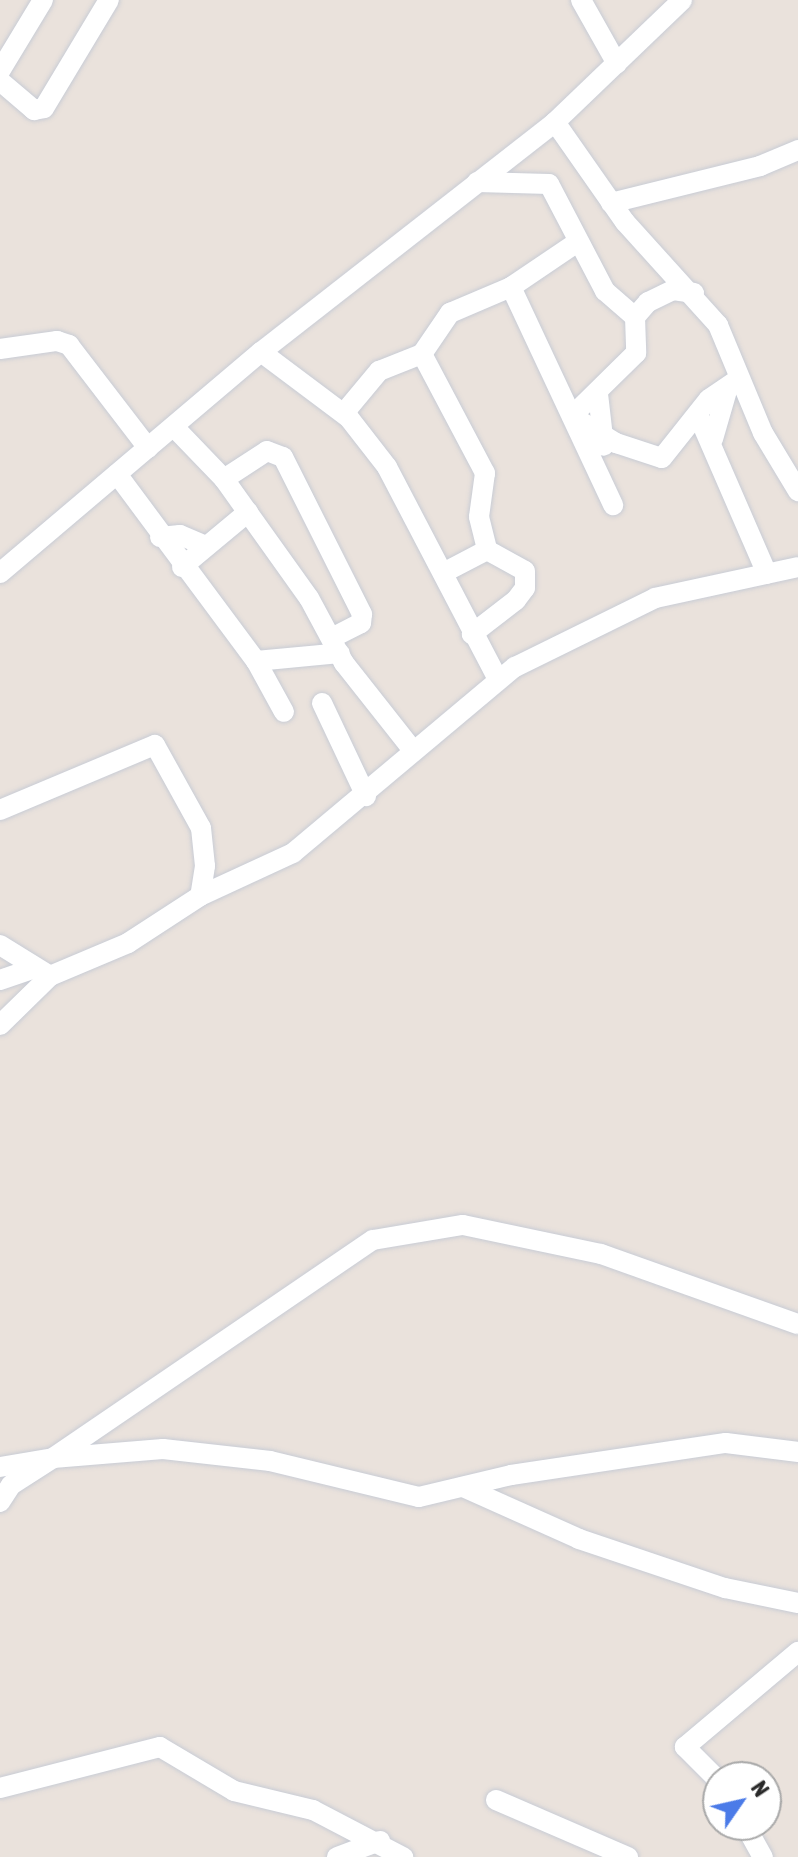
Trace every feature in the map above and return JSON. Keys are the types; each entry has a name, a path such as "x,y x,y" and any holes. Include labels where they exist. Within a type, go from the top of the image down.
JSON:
{"street":[{"path":"0,71 43,0"},
{"path":"0,81 34,110 44,108 109,0"},
{"path":"581,0 617,64"},
{"path":"0,573 261,352 555,122 682,0"},
{"path":"555,122 611,203 694,293 718,325 734,383 798,491"},
{"path":"611,203 760,166 798,150"},
{"path":"477,182 542,179 605,291 635,317 636,353 598,394 572,416"},
{"path":"344,413 359,391 379,371 422,354 450,313 511,287 576,243"},
{"path":"511,287 613,505"},
{"path":"635,317 659,295 682,288 694,293"},
{"path":"0,349 69,345 148,448"},
{"path":"261,352 344,413 387,467 498,679"},
{"path":"422,354 485,473 479,517 487,550"},
{"path":"572,416 606,438 662,458 698,415 734,383"},
{"path":"713,439 734,383"},
{"path":"321,395 359,391"},
{"path":"598,394 606,438 598,473"},
{"path":"698,415 713,439 767,574"},
{"path":"174,427 224,479 412,749"},
{"path":"224,479 267,451 283,457 362,614 355,627 337,645 256,661"},
{"path":"117,474 182,567 256,661 284,712"},
{"path":"182,567 248,512"},
{"path":"160,537 180,535 206,546"},
{"path":"443,573 487,550 518,562 525,588 472,634"},
{"path":"0,980 42,972 128,943 200,896 276,864 366,796 412,749 474,705 498,679 655,598 798,567"},
{"path":"322,703 366,796"},
{"path":"0,810 155,745 201,828 205,866 200,896"},
{"path":"0,945 42,972"},
{"path":"0,1025 42,972"},
{"path":"0,1502 11,1485 373,1240 463,1225 601,1254 798,1324"},
{"path":"0,1467 53,1458 174,1449 374,1482 419,1497 726,1443 798,1452"},
{"path":"463,1487 579,1539 725,1588 798,1603"},
{"path":"702,1764 685,1747 798,1652"},
{"path":"0,1788 160,1747 234,1791 313,1810 380,1841 403,1857"},
{"path":"496,1800 628,1857"},
{"path":"337,1857 380,1841"}]}
